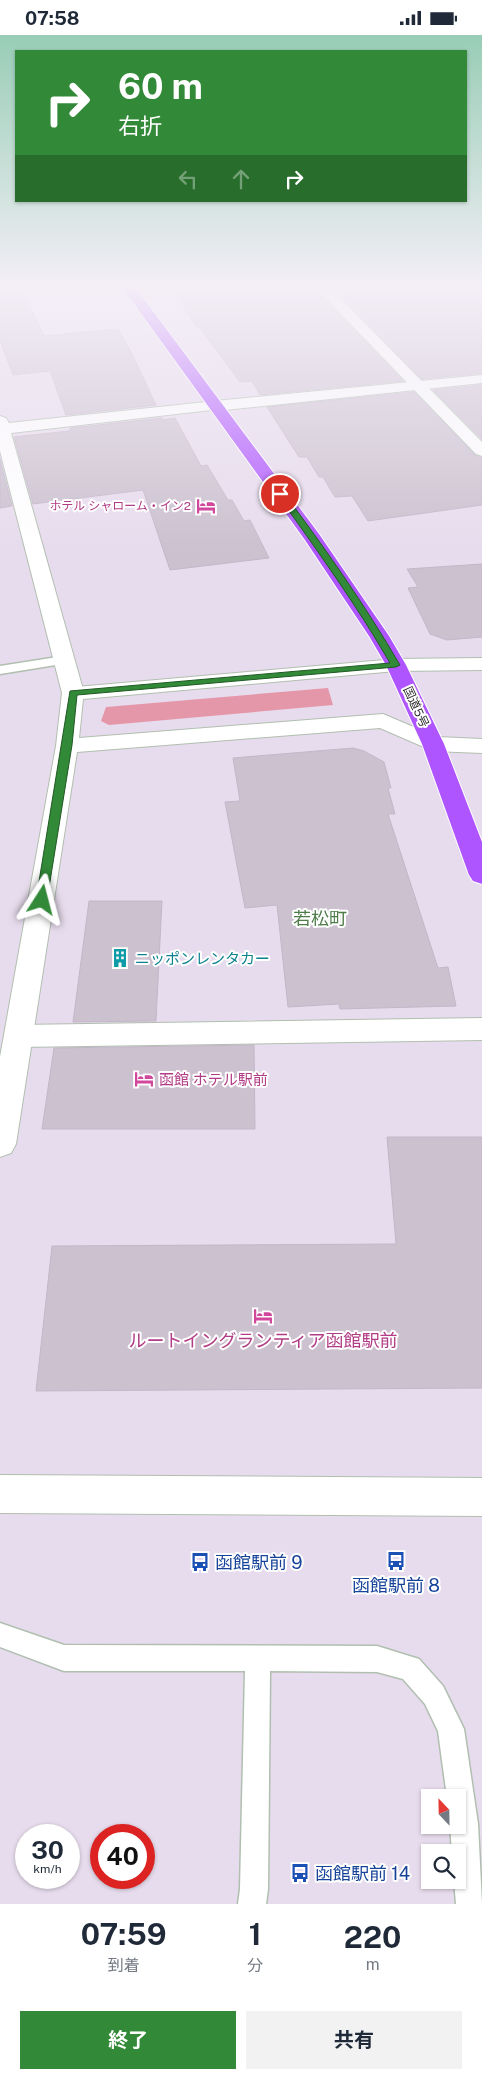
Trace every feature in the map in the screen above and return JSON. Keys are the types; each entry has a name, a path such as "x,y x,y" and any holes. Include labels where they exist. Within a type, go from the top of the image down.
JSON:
{"highway":[{"name":"国道5号","path":"192,374 313,538 379,636 396,665 433,744 482,875"}],"street":[{"path":"406,374 482,451"},
{"path":"0,1143 67,745 73,693 1,425 482,379"},
{"path":"73,693 396,665 482,664"},
{"path":"67,745 383,721 433,744 482,746"},
{"path":"19,1036 482,1029"},
{"path":"0,1494 482,1497"}],"lane":[{"path":"0,670 64,660"},
{"path":"0,1635 64,1658 376,1659 410,1669 434,1695 451,1729 464,1824 470,1904"},
{"path":"252,1904 254,1889 258,1659"}],"shaded area":[{"path":"328,688 333,705 109,725 101,721 106,707"}],"building":[{"path":"51,374 142,374 156,405 66,415"},
{"path":"234,374 397,374 403,381 260,395 252,381 240,382"},
{"path":"417,374 470,374 422,379"},
{"path":"482,385 482,439 433,390"},
{"path":"414,392 475,455 482,458 482,505 368,521 352,496 335,497 323,477 319,477 307,457 299,457 267,407"},
{"path":"162,418 163,420 175,418 201,466 207,465 228,500 232,500 244,521 250,520 269,558 170,570 143,490 33,504 14,437 69,431 71,428"},
{"path":"0,459 12,506 0,508"},
{"path":"482,564 482,637 447,640 430,634 408,588 418,587 407,569"},
{"path":"353,748 364,751 384,762 395,814 388,814 438,968 448,967 456,1006 340,1009 339,1004 288,1007 277,905 245,908 225,802 240,801 233,758"},
{"name":"ニッポンレンタカー","path":"89,901 162,901 156,1021 73,1022"},
{"path":"254,1045 255,1129 42,1129 54,1048"},
{"name":"ルートイングランティア函館駅前","path":"387,1137 482,1137 482,1388 36,1391 52,1246 396,1244"}],"place":[{"name":"ホテル シャローム・イン2","path":"206,506"},
{"name":"ニッポンレンタカー","path":"120,958"},
{"name":"函館 ホテル駅前","path":"144,1079"},
{"name":"ルートイングランティア函館駅前","path":"263,1316"},
{"name":"函館駅前 8","path":"396,1561"},
{"name":"函館駅前 9","path":"200,1562"},
{"name":"函館駅前 14","path":"300,1873"}],"district":[{"name":"若松町","path":"320,918"}],"route":[{"path":"42,900 67,745 73,693 396,665 379,636 313,538 280,494"}]}
